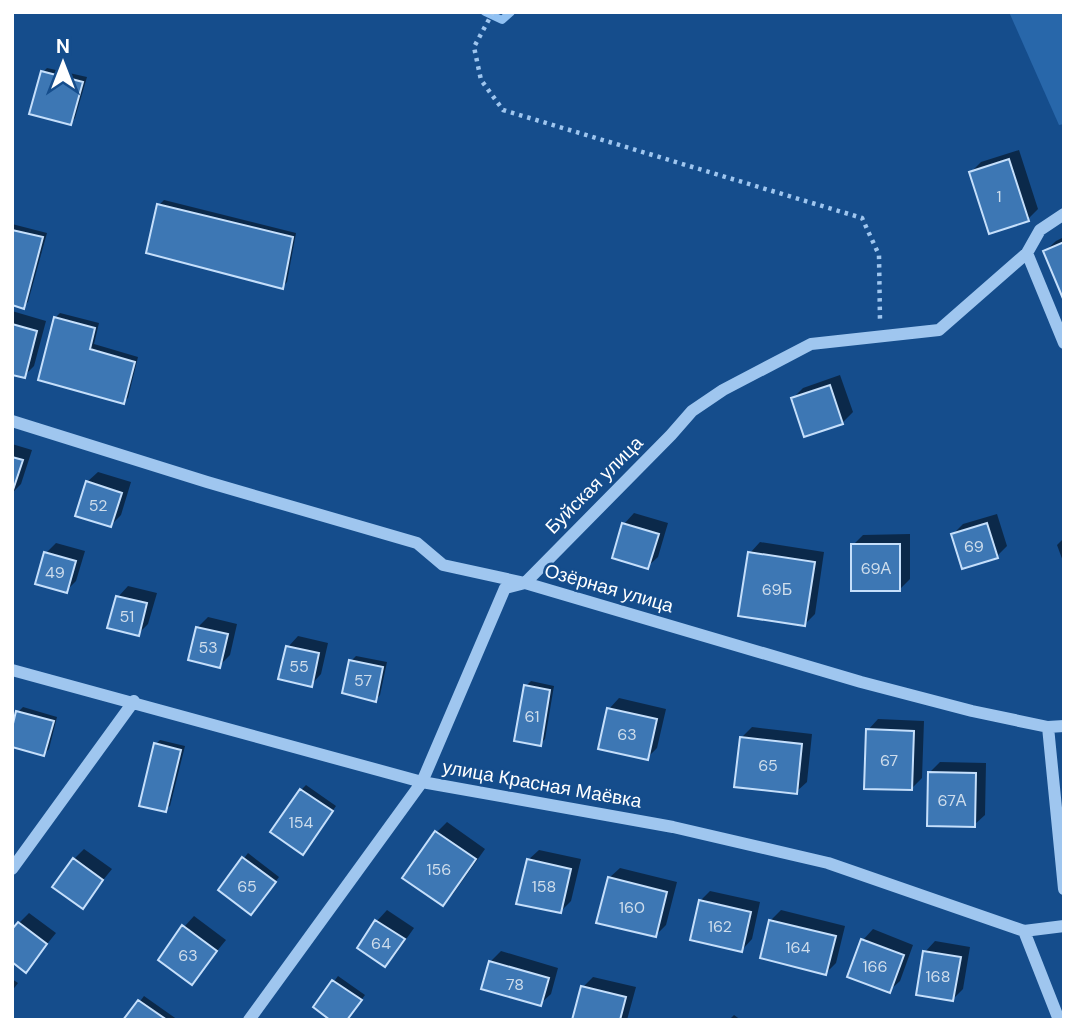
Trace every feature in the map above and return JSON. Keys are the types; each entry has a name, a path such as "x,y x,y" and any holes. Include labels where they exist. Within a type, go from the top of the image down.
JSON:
{"street":[{"name":"Буйская улица","path":"249,1020 422,782 505,588 525,583 692,411 723,390 811,344 939,330 1027,253 1040,230 1064,214"},
{"path":"1027,253 1064,343"},
{"name":"Озёрная улица","path":"12,421 207,482 417,543 443,565 525,583 861,682 972,711 1048,727 1064,726"},
{"name":"улица Красная Маёвка","path":"12,670 134,701 422,782 673,827 828,863 1024,930 1064,926"},
{"path":"12,869 134,701"},
{"path":"1048,727 1064,889"},
{"path":"1024,930 1059,1020"}],"path":[{"path":"493,12 474,47 481,80 503,110 862,218 879,255 880,336"}],"shaded area":[{"path":"1009,12 1064,12 1064,124 1059,125"}],"building":[{"path":"41,71 83,82 71,125 29,114"},
{"path":"1009,159 1029,221 989,234 969,172"},
{"path":"157,204 293,237 283,289 146,253"},
{"path":"12,230 43,237 24,309 12,305"},
{"path":"1064,242 1064,301 1043,251"},
{"path":"54,317 95,328 90,349 135,362 124,404 38,380"},
{"path":"12,324 37,331 25,378 12,375"},
{"path":"830,385 843,424 804,437 791,398"},
{"path":"12,457 23,460 12,493"},
{"path":"86,481 122,493 111,527 75,516"},
{"path":"622,523 659,534 648,569 612,558"},
{"path":"987,523 998,558 962,569 951,534"},
{"path":"851,544 900,544 900,591 851,591"},
{"path":"44,552 76,561 67,593 35,584"},
{"path":"748,552 815,562 805,626 738,616"},
{"path":"116,596 147,603 139,636 107,628"},
{"path":"196,627 228,634 220,668 188,660"},
{"path":"286,646 319,653 312,687 278,679"},
{"path":"349,660 383,667 376,702 342,693"},
{"path":"524,685 550,690 541,746 514,741"},
{"path":"607,708 657,719 648,760 598,749"},
{"path":"16,711 54,721 44,756 12,747"},
{"path":"866,729 914,731 912,790 864,789"},
{"path":"740,737 802,744 797,794 734,787"},
{"path":"154,743 181,750 166,812 139,806"},
{"path":"928,772 976,773 975,827 927,826"},
{"path":"300,789 333,811 303,855 270,832"},
{"path":"435,831 476,859 443,906 402,878"},
{"path":"242,857 276,882 251,915 218,890"},
{"path":"73,858 103,880 83,909 52,887"},
{"path":"527,859 571,869 561,913 516,904"},
{"path":"608,877 667,892 656,937 596,923"},
{"path":"699,900 751,912 742,952 690,940"},
{"path":"375,920 405,939 385,967 357,948"},
{"path":"769,920 836,936 826,975 760,958"},
{"path":"18,922 47,944 26,973 12,962 12,929"},
{"path":"182,925 217,951 192,985 158,960"},
{"path":"861,939 904,955 890,993 847,977"},
{"path":"923,951 961,957 953,1001 916,995"},
{"path":"489,961 549,978 541,1006 481,989"},
{"path":"332,980 362,1000 347,1020 330,1020 313,1007"},
{"path":"581,986 626,997 620,1020 572,1020"},
{"path":"138,1000 167,1020 123,1020"}],"waterway":[{"path":"485,12 502,20 511,12"}]}
